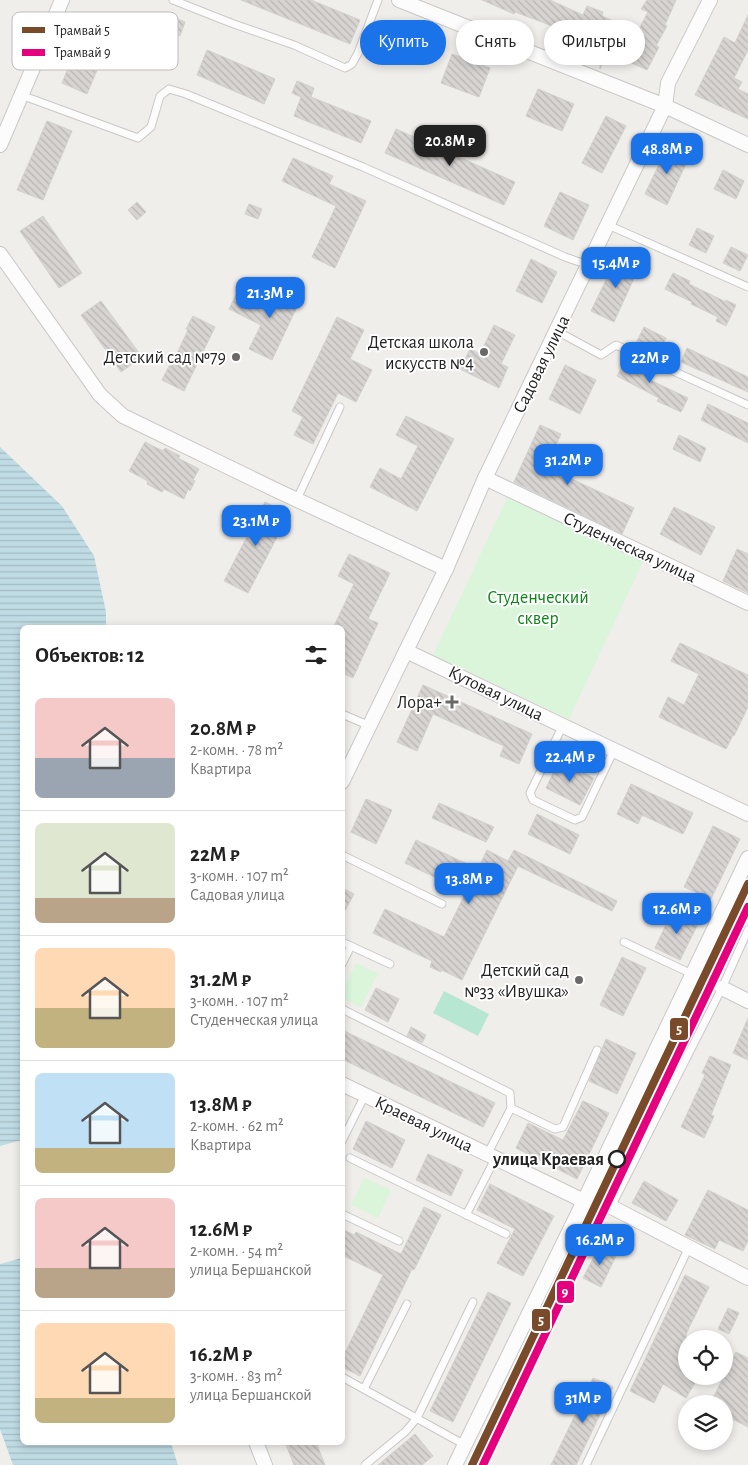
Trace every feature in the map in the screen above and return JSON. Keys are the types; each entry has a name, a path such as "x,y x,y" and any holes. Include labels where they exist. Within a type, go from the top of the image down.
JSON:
{"street":[{"path":"57,12 62,0"},
{"path":"399,0 665,106 748,145"},
{"name":"Садовая улица","path":"345,776 446,569 485,478 665,106 668,83 710,0"},
{"path":"0,145 32,70"},
{"path":"0,254 100,395 122,416 446,569"},
{"name":"Студенческая улица","path":"485,478 748,603"},
{"name":"Кутовая улица","path":"406,651 748,814"},
{"path":"455,1465 748,858"},
{"path":"722,988 748,1001"},
{"name":"Краевая улица","path":"345,1085 584,1201 598,1200 748,1278"},
{"path":"257,1445 264,1465"}],"lane":[{"path":"173,0 294,45 345,68 352,64 358,53 378,0"},
{"path":"22,94 138,138 151,127 160,96 169,89 186,94 363,167 565,257 588,265"},
{"path":"608,224 748,287"},
{"path":"557,331 601,355 616,345 748,405"},
{"path":"296,499 340,407"},
{"path":"345,715 370,726"},
{"path":"563,725 530,793 533,800 576,820 582,817 614,750"},
{"path":"345,856 442,904"},
{"path":"611,1207 722,988 748,930"},
{"path":"624,942 692,974"},
{"path":"345,943 390,964"},
{"path":"345,958 351,946"},
{"path":"345,1010 510,1093 511,1108 466,1215"},
{"path":"511,1108 555,1129 563,1126 598,1050"},
{"path":"345,1135 365,1095"},
{"path":"350,1158 506,1234"},
{"path":"345,1215 399,1241"},
{"path":"586,1465 689,1248"},
{"path":"365,1465 406,1431 416,1418 473,1302"},
{"path":"364,1389 407,1304"},
{"path":"345,1379 465,1445"}],"green space":[{"name":"Студенческий сквер","path":"508,496 644,560 569,719 433,655"},
{"path":"356,963 378,973 361,1007 345,999 345,987"},
{"path":"444,991 489,1014 478,1036 433,1013"},
{"path":"364,1178 391,1190 378,1218 351,1205"}],"water":[{"path":"0,447 62,506 94,556 106,612 106,625 20,625 20,1141 0,1146"},
{"path":"20,1259 20,1445 172,1445 178,1465 13,1465 0,1429 0,1264"}],"building":[{"path":"241,0 311,0 360,20 350,44"},
{"path":"482,0 550,0 583,15 587,6 603,12 602,16 611,20 544,20 544,23 515,12 514,14"},
{"path":"647,0 676,0 665,25 667,26 656,46 659,47 647,70 636,65 645,65 644,20 648,12 641,9"},
{"path":"748,15 748,50 734,78 742,82 738,89 748,94 748,119 695,95 724,37 735,43"},
{"path":"178,19 185,22 180,36 178,35"},
{"path":"207,50 275,79 264,104 197,75"},
{"path":"452,54 456,55 456,65 482,65 490,68 479,97 441,83"},
{"path":"67,70 97,70 87,94 62,83"},
{"path":"297,81 314,88 311,97 371,121 361,143 294,116 301,97 292,93"},
{"path":"538,89 574,104 562,131 526,116"},
{"path":"606,116 626,126 602,173 582,163"},
{"path":"47,121 72,131 43,200 17,190"},
{"path":"396,129 515,182 504,205 385,153"},
{"path":"668,145 690,155 667,205 645,194"},
{"path":"293,158 333,176 329,184 366,201 335,268 312,257 336,206 282,181"},
{"path":"723,170 744,181 736,199 714,189"},
{"path":"560,192 589,205 573,240 544,226"},
{"path":"137,202 146,212 137,220 128,210"},
{"path":"249,204 262,209 258,219 245,214"},
{"path":"43,216 82,273 59,288 20,231"},
{"path":"697,228 714,236 706,253 689,245"},
{"path":"731,247 748,255 740,271 723,263"},
{"path":"618,255 640,265 614,322 591,311"},
{"path":"531,259 557,272 542,303 516,291"},
{"path":"673,273 690,281 689,284 736,305 726,326 716,321 718,317 665,289"},
{"path":"281,284 303,294 272,360 249,349 261,325 229,309 236,295 268,310"},
{"path":"101,301 142,357 121,372 81,315"},
{"path":"193,316 215,327 184,391 162,380 169,366 171,366"},
{"path":"337,317 364,330 350,359 372,370 356,402 338,393 313,444 294,435 303,417 292,411"},
{"path":"494,325 515,335 501,364 508,367 499,388 460,369 470,349 480,354"},
{"path":"644,327 666,338 657,358 634,347"},
{"path":"687,348 748,377 748,392 681,362"},
{"path":"627,357 652,367 651,370 654,371 650,380 688,398 681,412 657,401 659,398 617,376"},
{"path":"565,365 596,380 580,414 549,399"},
{"path":"708,404 748,423 748,443 701,420"},
{"path":"406,416 454,439 417,511 370,487 380,468 401,479 418,446 396,435"},
{"path":"540,425 561,434 546,467 634,508 622,534 514,482"},
{"path":"679,435 706,448 700,462 673,449"},
{"path":"145,442 163,451 165,448 180,456 178,458 199,469 190,491 188,489 184,499 164,489 162,492 147,484 148,481 129,471"},
{"path":"265,502 289,514 248,593 224,581"},
{"path":"674,507 715,527 701,555 660,534"},
{"path":"737,549 748,554 748,593 723,581"},
{"path":"349,554 390,573 368,619 378,623 353,678 345,674 345,625 334,625 354,584 338,576"},
{"path":"680,643 748,675 748,707 726,749 659,717 668,697 684,705 699,674 671,661"},
{"path":"423,685 532,734 519,764 500,756 504,746 433,714 417,751 397,742"},
{"path":"559,761 594,778 580,805 546,788"},
{"path":"631,784 693,813 683,834 642,815 638,824 617,814"},
{"path":"366,799 392,810 376,844 351,832"},
{"path":"439,803 494,827 486,842 432,818"},
{"path":"537,814 579,835 570,854 528,834"},
{"path":"713,826 740,839 711,899 684,887"},
{"path":"416,840 478,869 487,850 508,861 514,850 617,901 612,911 518,866 462,980 442,970 441,972 430,967 432,961 373,933 385,909 444,937 466,892 405,863"},
{"path":"345,890 354,894 345,910"},
{"path":"673,910 699,922 680,960 655,948"},
{"path":"622,957 646,968 623,1016 600,1005"},
{"path":"376,988 399,999 388,1022 365,1010"},
{"path":"748,1018 748,1060 733,1053"},
{"path":"411,1027 426,1035 422,1043 407,1036"},
{"path":"345,1031 495,1103 483,1127 345,1060"},
{"path":"606,1039 636,1053 617,1094 589,1081"},
{"path":"710,1056 731,1065 711,1115 714,1116 704,1138 681,1127 705,1075 702,1073"},
{"path":"583,1101 609,1113 577,1179 516,1148 528,1123 563,1140"},
{"path":"366,1121 405,1140 392,1168 353,1149"},
{"path":"428,1154 463,1170 451,1196 416,1180"},
{"path":"644,1181 678,1200 666,1221 632,1203"},
{"path":"490,1184 554,1216 523,1276 497,1263 515,1229 477,1210"},
{"path":"708,1190 748,1210 748,1241 743,1251 719,1240 715,1249 685,1235"},
{"path":"424,1207 441,1215 414,1270 412,1269 360,1376 345,1368 345,1353 383,1275 345,1256 345,1230 354,1235 356,1232 401,1254"},
{"path":"600,1245 617,1254 601,1287 583,1278"},
{"path":"685,1275 709,1287 688,1330 678,1330 678,1385 694,1385 688,1395 681,1395 663,1384 654,1403 630,1391"},
{"path":"488,1292 511,1303 453,1422 430,1411"},
{"path":"728,1308 739,1313 731,1330 718,1329"},
{"path":"736,1352 748,1358 748,1427 733,1420 733,1395 714,1395 720,1385 733,1385 733,1358"},
{"path":"593,1378 613,1387 576,1465 551,1465"},
{"path":"415,1434 433,1456 422,1465 378,1465"},
{"path":"286,1445 317,1445 325,1465 294,1465"}],"tram line":[{"name":"5","path":"472,1465 748,884"},
{"name":"9","path":"483,1465 748,907"}],"place":[{"name":"Детская школа искусств №4","path":"484,352"},
{"name":"Детский сад №79","path":"236,357"},
{"name":"Лора+","path":"452,702"},
{"name":"Детский сад №33 «Ивушка»","path":"579,980"},
{"name":"улица Краевая","path":"617,1159"}]}
